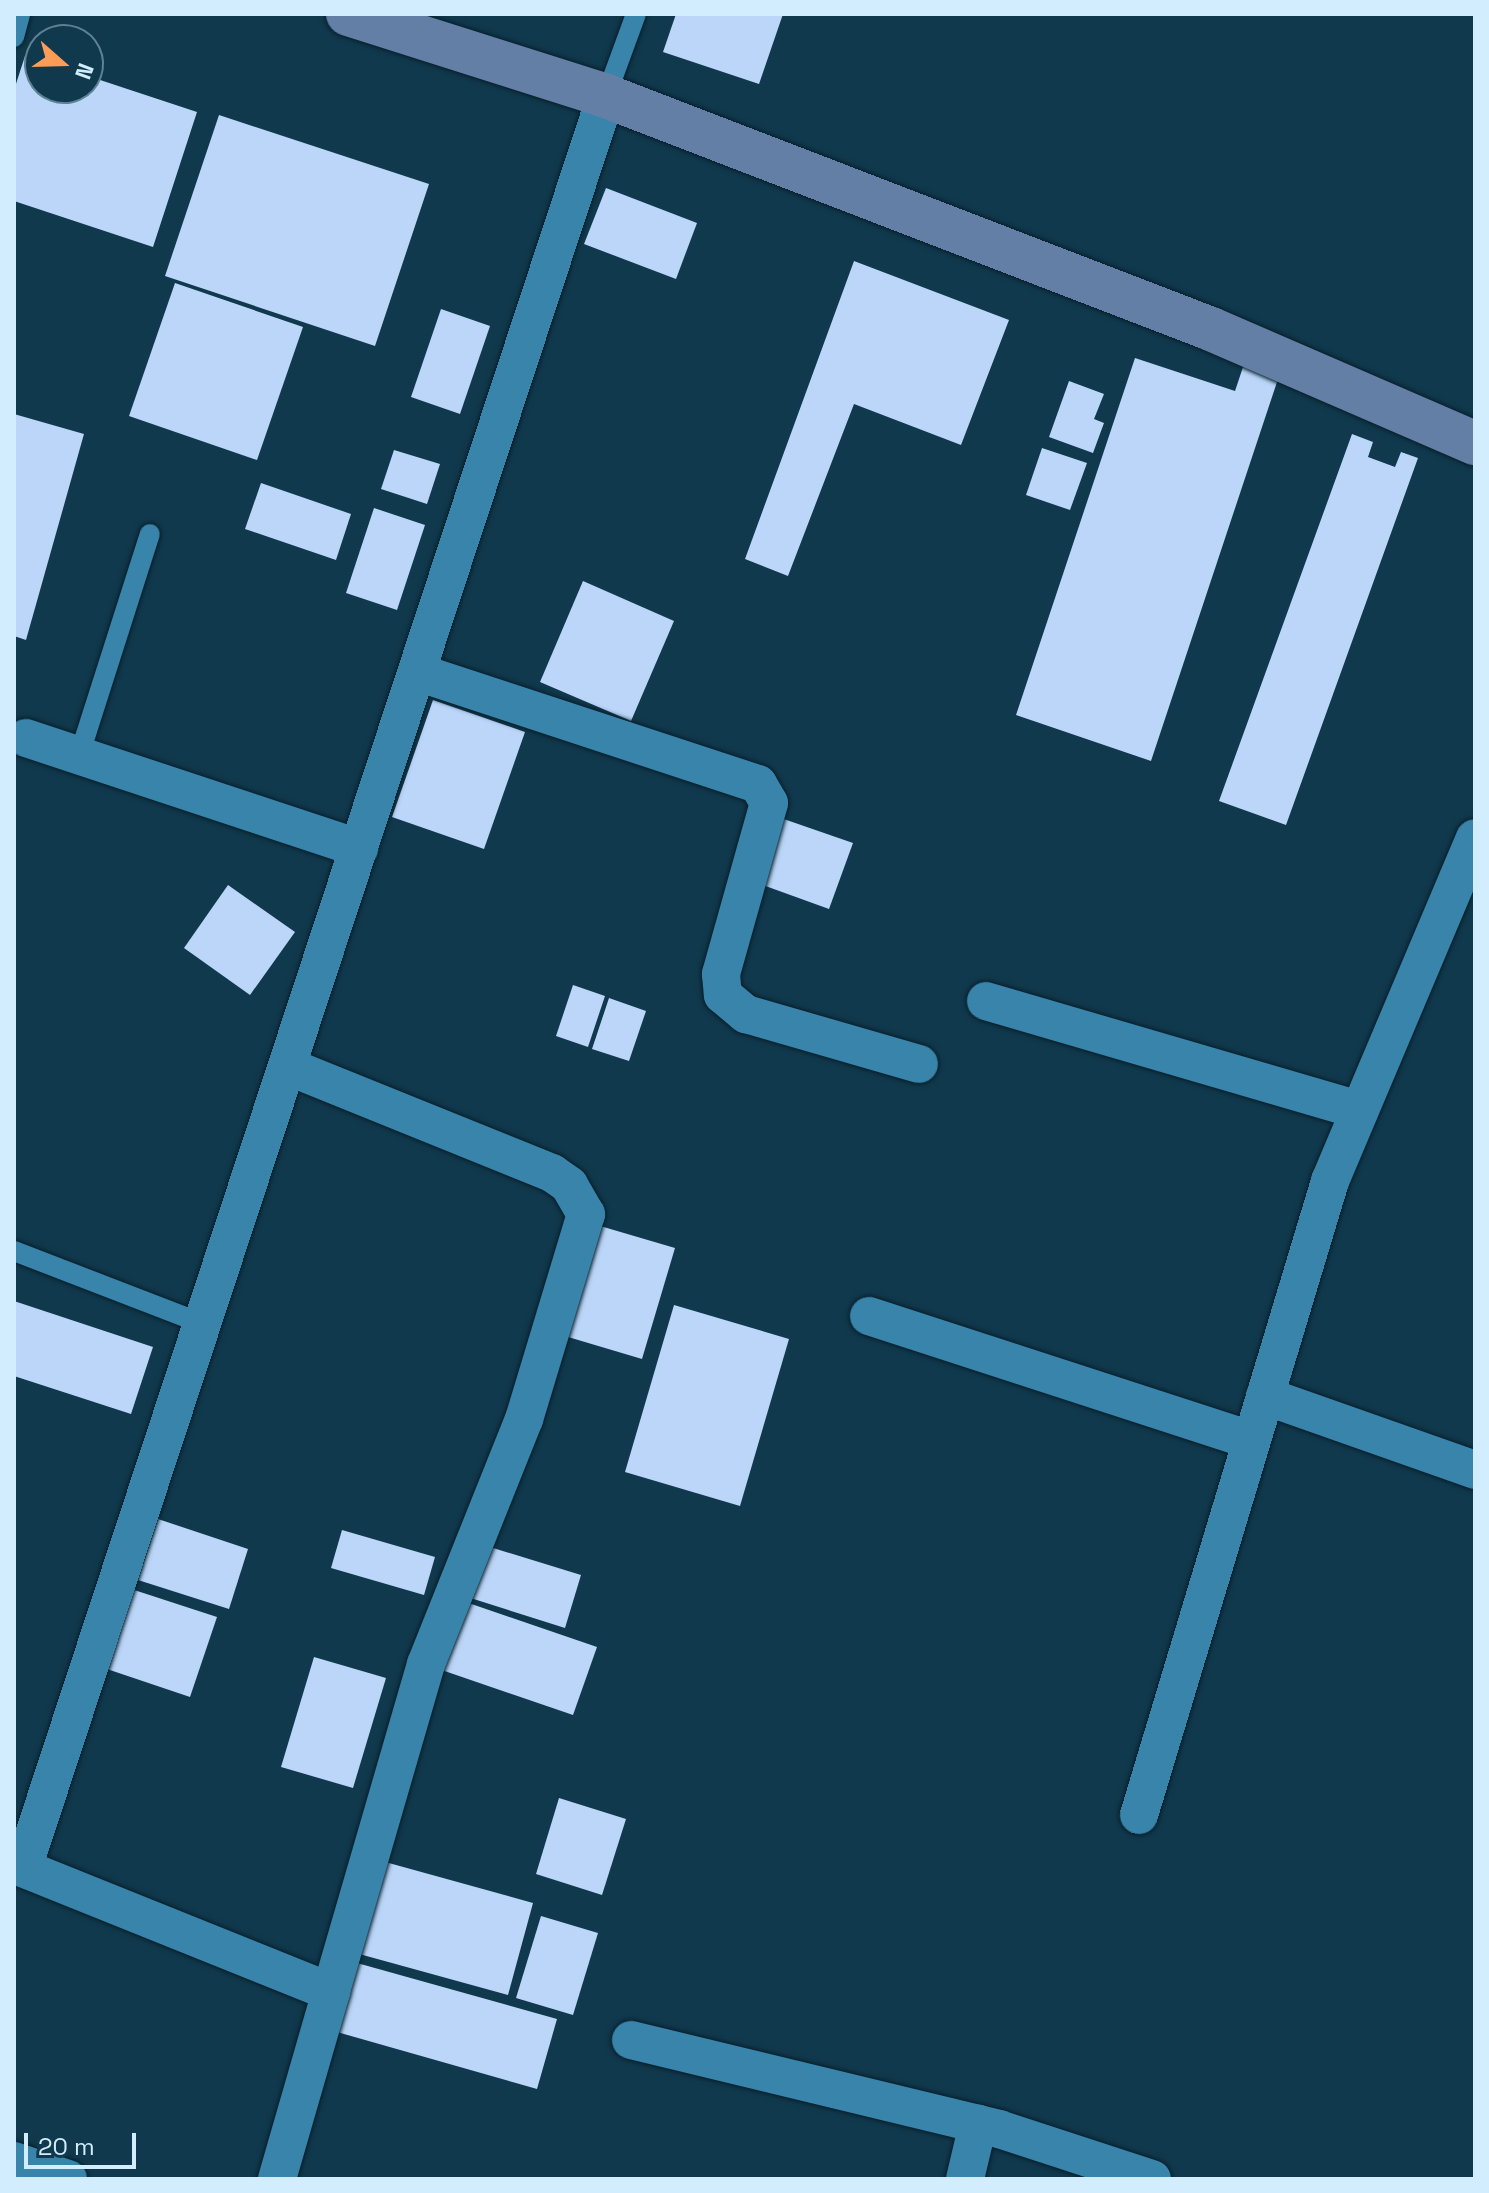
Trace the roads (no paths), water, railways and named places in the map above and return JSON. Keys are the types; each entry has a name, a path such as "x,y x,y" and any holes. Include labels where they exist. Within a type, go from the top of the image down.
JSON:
{"street":[{"path":"348,14 606,96 1211,329 1475,443"},
{"path":"331,1992 18,1866 203,1324 606,96"},
{"path":"417,672 758,784 769,803 721,974 723,995 746,1014 919,1064"},
{"path":"26,738 359,848"},
{"path":"1139,1815 1330,1181 1475,838"},
{"path":"986,1001 1359,1110"},
{"path":"277,2179 426,1664 524,1419 586,1214 569,1185 552,1173 287,1066"},
{"path":"869,1316 1251,1440"},
{"path":"1265,1396 1475,1470"},
{"path":"631,2040 978,2124 1077,2151 1152,2179"},
{"path":"965,2179 978,2124"},
{"path":"14,2161 68,2179"}],"lane":[{"path":"14,37 20,14"},
{"path":"606,96 636,14"},
{"path":"79,756 150,534"},
{"path":"14,1251 203,1324"}]}
